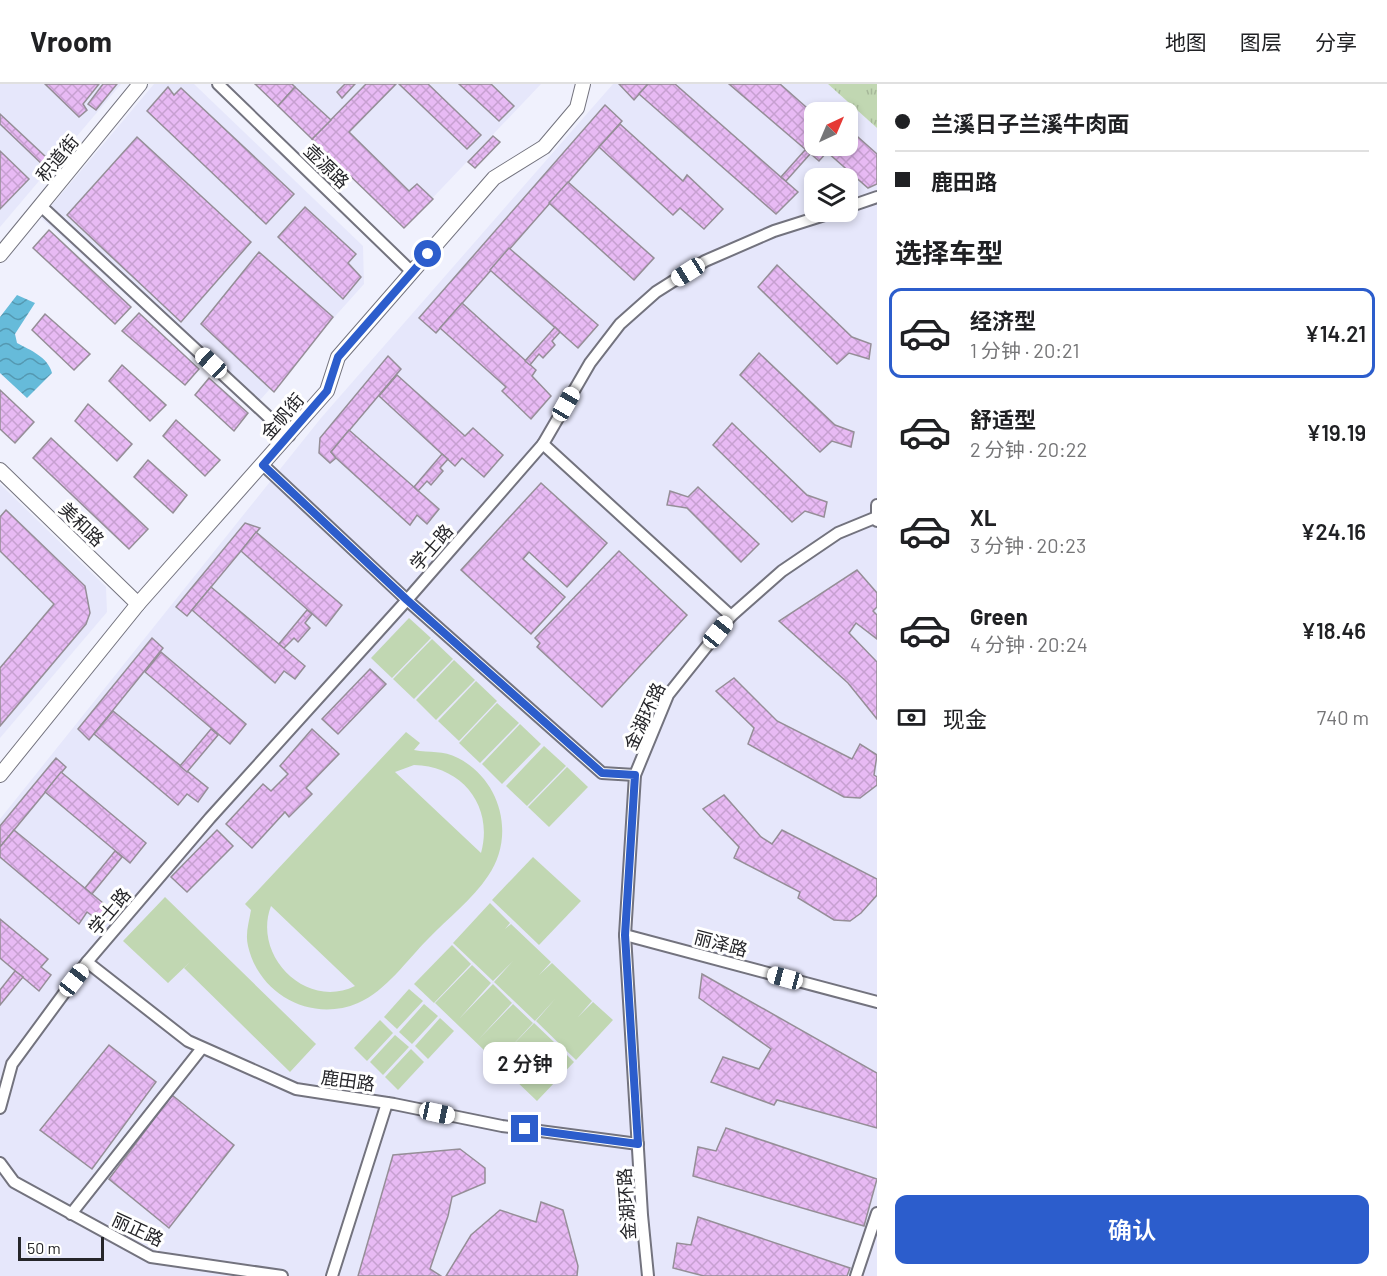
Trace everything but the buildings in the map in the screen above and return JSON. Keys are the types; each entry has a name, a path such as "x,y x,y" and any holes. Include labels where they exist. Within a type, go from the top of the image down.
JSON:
{"street":[{"name":"积道街","path":"0,255 140,84"},
{"name":"壶源路","path":"218,84 412,272"},
{"name":"金帆街","path":"0,775 138,604 327,391 338,357 494,178 544,147 577,108 583,84"},
{"path":"858,204 877,197"},
{"path":"41,206 288,436"},
{"name":"学士路","path":"87,962 210,818 407,600 543,444 590,363 620,324 656,292 705,261 774,231 804,222"},
{"path":"543,444 731,616"},
{"path":"263,465 407,600 602,773 635,775"},
{"name":"美和路","path":"0,470 138,604"},
{"path":"876,519 877,505"},
{"name":"金湖环路","path":"648,1276 625,935 635,775 668,695 731,616 782,571 838,533 876,519"},
{"name":"丽泽路","path":"625,935 877,1002"},
{"path":"0,1108 12,1064 87,962"},
{"name":"鹿田路","path":"87,962 188,1041 296,1089 387,1103 502,1126 638,1144"},
{"path":"70,1214 202,1048"},
{"path":"332,1276 387,1103"},
{"name":"丽正路","path":"0,1163 14,1182 151,1257 282,1276"},
{"path":"856,1276 877,1213"}],"shaded area":[{"path":"0,84 121,84 0,227"},
{"path":"154,84 194,84 363,246 364,284 252,409 41,218"},
{"path":"256,84 541,84 404,228"},
{"path":"613,84 828,84 848,102 804,102 804,156 858,156 858,111 877,128 877,1276 0,1276 0,819 321,418"},
{"path":"0,484 106,587 107,612 0,738"}],"green space":[{"path":"828,84 877,84 877,128 858,111 858,102 848,102"},
{"path":"409,618 431,638 392,678 371,658"},
{"path":"432,639 453,659 414,699 393,679"},
{"path":"454,660 475,680 436,720 416,700"},
{"path":"476,681 497,701 459,741 438,721"},
{"path":"497,703 519,723 480,763 459,743"},
{"path":"520,724 541,744 502,784 482,764"},
{"path":"406,732 420,743 414,750 442,753 458,758 485,780 494,794 500,810 501,844 497,860 488,876 468,901 387,983 358,1003 341,1008 306,1007 276,991 263,978 254,963 247,937 251,910 245,904","holes":["414,765 431,767 447,773 460,781 470,792 483,820 484,836 481,853 395,772","271,906 355,986 337,992 319,991 302,984 288,974 276,960 269,943 267,925"]},
{"path":"544,746 566,766 527,806 506,786"},
{"path":"567,767 588,787 549,827 528,807"},
{"path":"533,857 581,901 539,945 492,900"},
{"path":"165,897 316,1044 290,1072 184,968 190,962 168,983 123,941"},
{"path":"490,903 510,923 505,929 511,924 551,962 539,975 552,963 592,1001 578,1017 593,1002 613,1020 576,1060 536,1021 555,999 535,1021 494,982 513,961 493,981 453,943"},
{"path":"452,945 471,964 434,1003 414,984"},
{"path":"472,965 491,983 459,1019 493,984 512,1003 479,1039 513,1004 533,1023 509,1049 534,1023 554,1042 521,1077 555,1043 574,1062 537,1101 435,1003"},
{"path":"409,989 423,1001 397,1029 384,1017"},
{"path":"424,1004 438,1016 412,1044 399,1032"},
{"path":"440,1018 454,1031 428,1059 415,1046"},
{"path":"380,1020 393,1033 367,1061 354,1048"},
{"path":"395,1035 409,1047 383,1075 370,1062"},
{"path":"411,1049 424,1062 398,1090 385,1077"}],"water":[{"path":"17,295 35,303 15,334 17,343 43,358 52,373 27,398 0,373 0,317"}],"route":[{"path":"428,254 338,357 327,391 263,465 407,600 602,773 635,775 625,935 638,1144 525,1129"}]}
